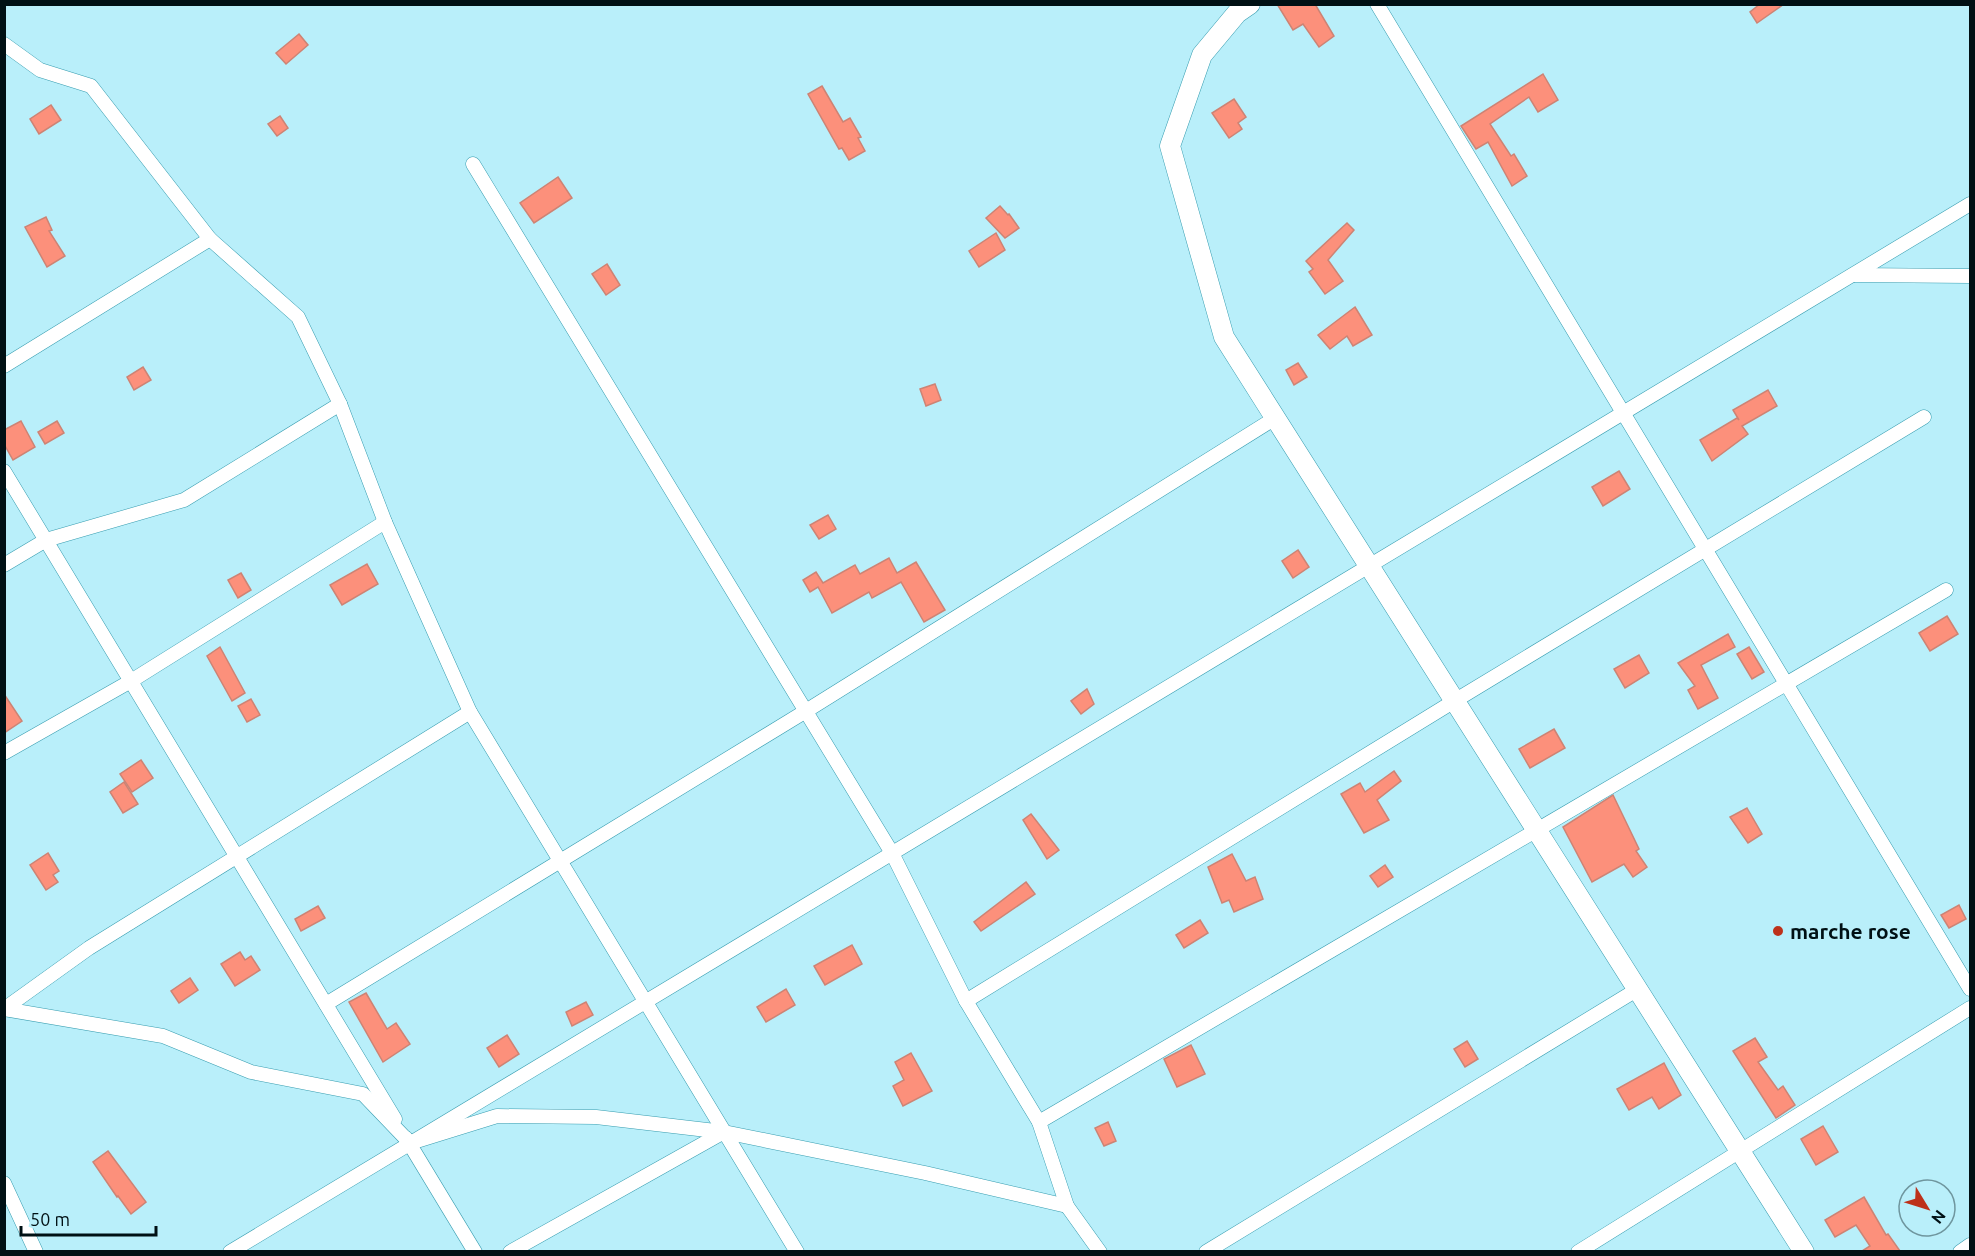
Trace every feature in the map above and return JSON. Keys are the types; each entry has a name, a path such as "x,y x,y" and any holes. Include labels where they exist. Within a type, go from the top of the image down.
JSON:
{"street":[{"path":"1250,4 1237,13 1202,55 1170,146 1224,337 1277,417 1804,1251"},
{"path":"1377,4 1971,989"},
{"path":"4,44 40,70 91,86 210,239 298,317 340,404 385,522 470,712 797,1251"},
{"path":"473,164 892,852 966,1001 1039,1122 1067,1206 1100,1251"},
{"path":"230,1251 1971,204"},
{"path":"4,366 210,239"},
{"path":"1853,275 1971,276"},
{"path":"4,565 46,540 184,500 340,404"},
{"path":"326,1004 806,711 1277,417"},
{"path":"966,1001 1923,417"},
{"path":"4,471 475,1251"},
{"path":"4,753 131,681 385,522"},
{"path":"1039,1122 1946,590"},
{"path":"4,1009 89,948 470,712"},
{"path":"1206,1251 1638,989"},
{"path":"1578,1251 1971,1008"},
{"path":"4,1009 163,1036 251,1072 363,1094 410,1143"},
{"path":"410,1143 497,1116 596,1117 724,1132 926,1173 1067,1206"},
{"path":"510,1251 724,1132"},
{"path":"4,1183 36,1251"},
{"path":"1960,1251 1971,1245"}],"building":[{"path":"1277,4 1315,4 1334,36 1319,47 1303,24 1293,30"},
{"path":"1760,4 1784,4 1757,23 1750,12"},
{"path":"299,34 308,45 286,64 276,53"},
{"path":"1543,74 1558,100 1538,112 1529,97 1490,124 1511,156 1514,154 1527,176 1512,186 1488,142 1476,149 1461,126"},
{"path":"822,86 843,122 850,118 861,137 858,138 865,151 849,160 842,148 839,149 808,94"},
{"path":"1234,99 1246,117 1238,123 1242,129 1229,138 1212,113"},
{"path":"51,105 61,120 39,134 30,119"},
{"path":"280,116 288,128 277,136 268,124"},
{"path":"558,177 572,198 534,223 520,203"},
{"path":"1000,206 1019,228 1005,238 986,218"},
{"path":"46,217 52,230 49,231 65,256 47,267 25,227"},
{"path":"1347,223 1354,230 1328,260 1343,281 1325,294 1309,272 1313,269 1306,261"},
{"path":"996,233 1005,250 979,267 969,251"},
{"path":"607,264 620,285 606,295 592,274"},
{"path":"1355,307 1372,335 1353,346 1347,336 1330,349 1318,335"},
{"path":"1298,363 1307,377 1294,385 1286,370"},
{"path":"143,367 151,380 134,390 127,377"},
{"path":"935,384 941,400 926,406 920,389"},
{"path":"1768,390 1777,406 1742,426 1748,434 1712,461 1700,440 1737,418 1739,420 1733,410"},
{"path":"21,421 35,447 13,460 4,444 4,430"},
{"path":"57,421 64,433 45,444 38,432"},
{"path":"1619,471 1630,489 1603,506 1592,487"},
{"path":"828,515 836,529 819,539 810,525"},
{"path":"1298,550 1309,567 1293,578 1282,561"},
{"path":"889,558 897,573 916,562 945,610 924,622 901,582 872,598 869,592 832,613 818,587 810,592 803,580 816,572 823,583 855,565 860,574"},
{"path":"367,564 378,584 342,605 330,585"},
{"path":"241,573 251,590 238,598 228,580"},
{"path":"1947,616 1958,634 1930,651 1919,633"},
{"path":"1728,634 1735,647 1701,665 1718,698 1698,709 1688,690 1695,686 1678,663"},
{"path":"220,647 245,693 232,701 207,656"},
{"path":"1749,647 1764,672 1752,679 1737,654"},
{"path":"1639,655 1649,673 1625,688 1614,669"},
{"path":"1087,689 1094,704 1081,714 1071,701"},
{"path":"4,694 22,721 4,733"},
{"path":"251,699 260,715 247,722 238,706"},
{"path":"1554,729 1565,748 1530,768 1519,749"},
{"path":"141,760 153,778 132,792 120,774"},
{"path":"1394,771 1401,781 1377,800 1389,820 1364,833 1341,794 1360,783 1365,792"},
{"path":"124,782 138,804 123,813 110,792"},
{"path":"1613,795 1639,849 1636,851 1647,867 1633,877 1624,864 1592,882 1563,827"},
{"path":"1747,808 1762,834 1748,843 1730,817"},
{"path":"1031,814 1059,850 1047,859 1023,820"},
{"path":"48,853 59,871 53,875 58,882 46,890 30,865"},
{"path":"1232,854 1246,881 1255,877 1263,899 1234,912 1229,900 1222,903 1208,867"},
{"path":"1385,865 1393,877 1378,887 1370,876"},
{"path":"1026,882 1035,894 981,931 974,922"},
{"path":"1959,905 1966,919 1949,928 1941,915"},
{"path":"318,906 325,918 301,931 295,919"},
{"path":"1200,920 1208,933 1184,948 1176,935"},
{"path":"852,945 862,964 825,985 814,966"},
{"path":"240,952 245,960 251,956 260,970 235,986 221,964"},
{"path":"190,978 198,990 179,1003 171,991"},
{"path":"786,989 795,1005 766,1022 757,1007"},
{"path":"366,993 387,1029 396,1023 410,1044 383,1062 349,1002"},
{"path":"586,1002 593,1015 572,1026 566,1012"},
{"path":"507,1035 519,1054 499,1067 487,1048"},
{"path":"1755,1038 1767,1057 1758,1062 1778,1090 1783,1086 1795,1105 1776,1118 1733,1051"},
{"path":"1467,1041 1478,1059 1465,1067 1454,1049"},
{"path":"1191,1045 1205,1074 1177,1087 1164,1059"},
{"path":"911,1053 932,1091 903,1106 893,1086 904,1080 895,1062"},
{"path":"1664,1063 1681,1095 1659,1109 1652,1097 1629,1110 1617,1089"},
{"path":"1108,1122 1116,1141 1104,1146 1095,1128"},
{"path":"1823,1126 1838,1152 1816,1165 1801,1139"},
{"path":"108,1151 146,1202 131,1214 93,1162"},
{"path":"1864,1197 1886,1235 1888,1234 1900,1251 1862,1251 1870,1246 1856,1225 1835,1237 1825,1220"}],"place":[{"name":"marche rose","path":"1778,931"}]}
